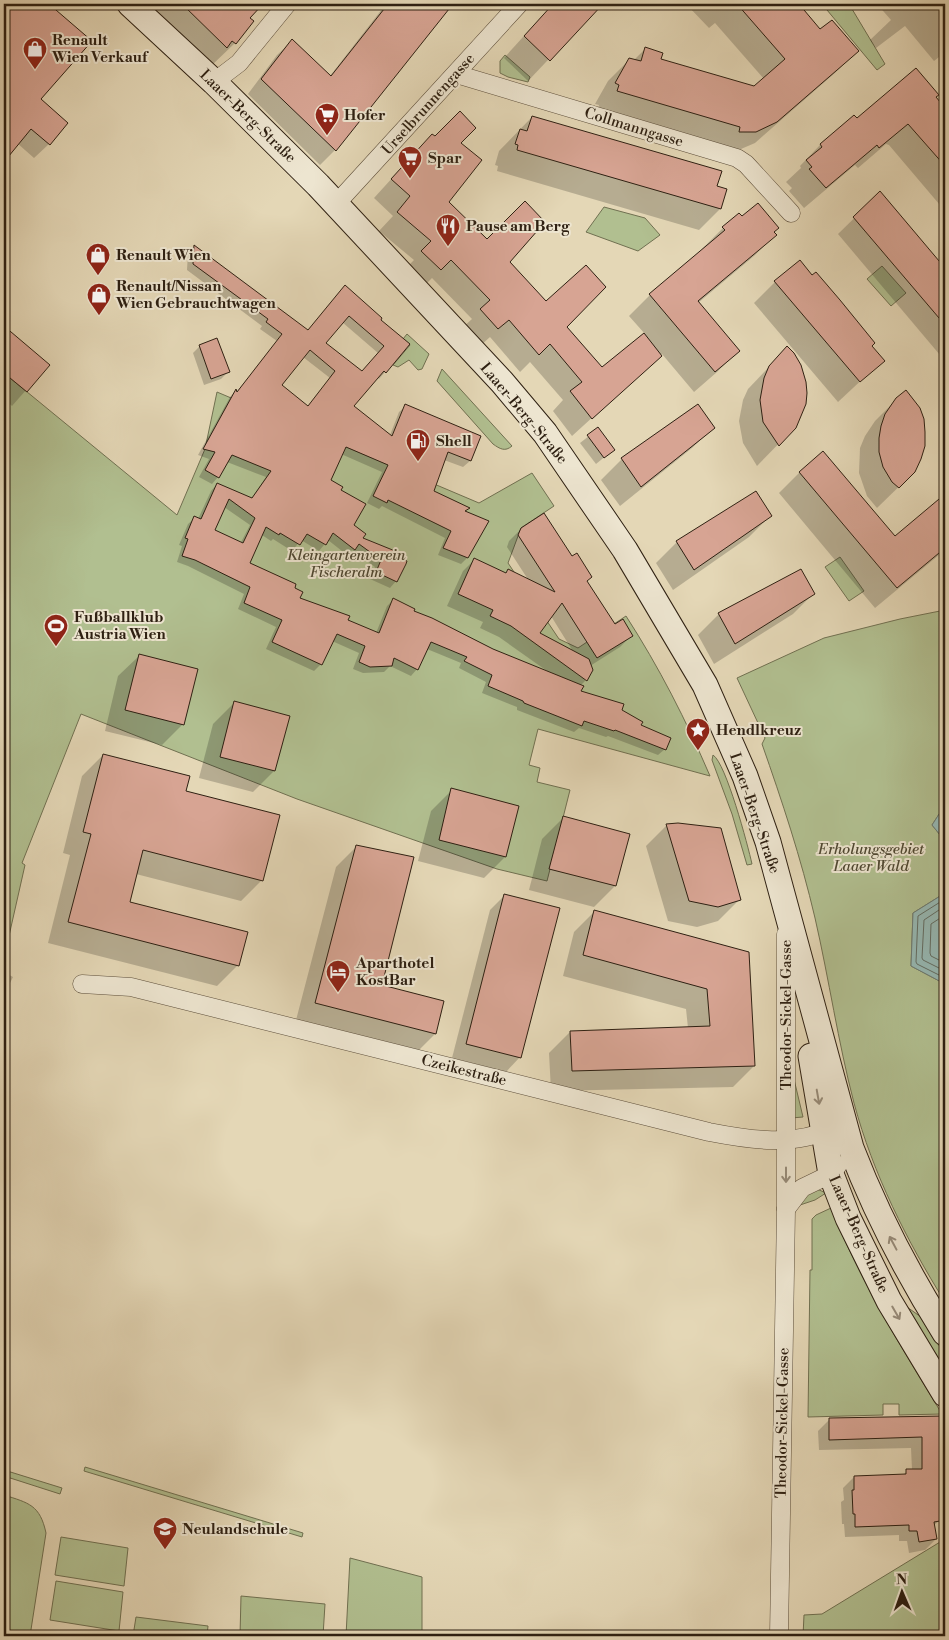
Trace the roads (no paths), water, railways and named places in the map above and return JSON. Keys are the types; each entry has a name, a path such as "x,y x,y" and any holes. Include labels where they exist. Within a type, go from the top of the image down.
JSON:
{"main road":[{"name":"Laaer-Berg-Straße","path":"130,4 214,82 336,204 502,382 550,441 625,550 677,636 705,685 717,712 745,776 768,842 786,911 834,1128 831,1174 848,1218 889,1301 945,1394"},
{"name":"Laaer-Berg-Straße","path":"834,1128 851,1148 865,1185 890,1238 916,1286 945,1333"}],"street":[{"path":"214,82 240,63 288,4"},
{"name":"Urselbrunnengasse","path":"336,204 519,4"},
{"name":"Collmanngasse","path":"456,74 736,158 746,164 791,213"},
{"name":"Theodor-Sickel-Gasse","path":"779,1636 786,1209 786,911"},
{"name":"Czeikestraße","path":"82,984 131,987 709,1132 745,1139 786,1140 806,1138 834,1128"},
{"path":"786,1209 802,1188 831,1174 851,1148"}],"water":[{"path":"945,805 945,841 932,825"},
{"path":"945,893 945,984 911,966 913,913"}],"place":[{"name":"Renault Wien Verkauf","path":"35,70"},
{"name":"Hofer","path":"327,136"},
{"name":"Spar","path":"410,179"},
{"name":"Pause am Berg","path":"448,247"},
{"name":"Renault Wien","path":"98,276"},
{"name":"Renault/Nissan Wien Gebrauchtwagen","path":"99,316"},
{"name":"Shell","path":"418,462"},
{"name":"Fußballklub Austria Wien","path":"56,647"},
{"name":"Hendlkreuz","path":"698,751"},
{"name":"Aparthotel KostBar","path":"338,993"},
{"name":"Neulandschule","path":"165,1550"}],"park label":[{"name":"Kleingartenverein Fischeralm","path":"346,564"},
{"name":"Erholungsgebiet Laaer Wald","path":"871,858"}]}
